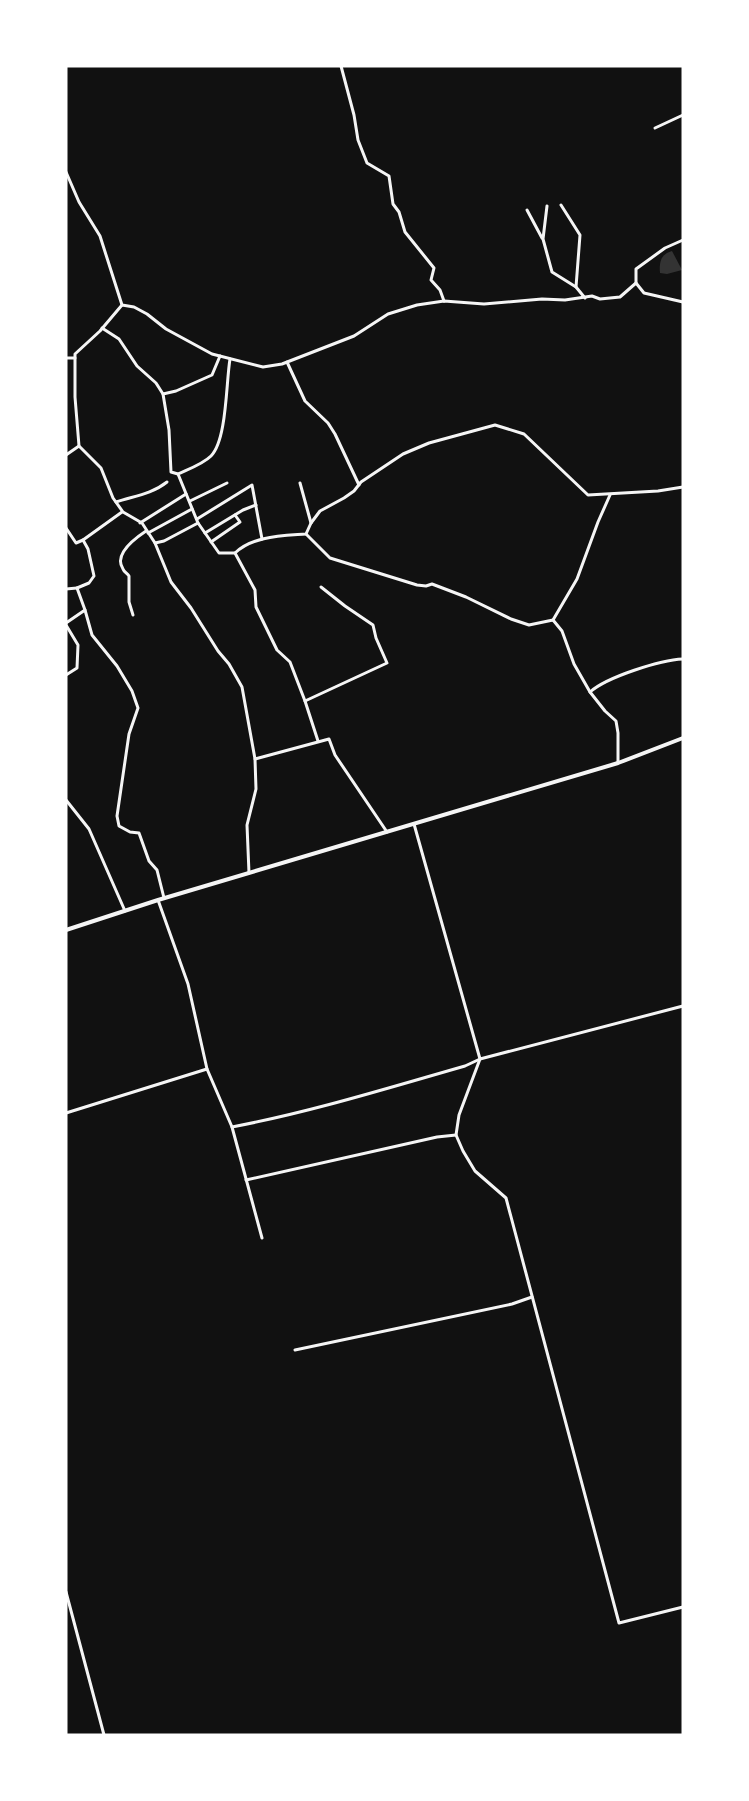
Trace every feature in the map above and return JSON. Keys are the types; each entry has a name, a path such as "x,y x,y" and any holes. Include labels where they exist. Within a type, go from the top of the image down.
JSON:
{"street":[{"path":"341,66 358,140 367,163 389,176 393,204 399,212 405,232 434,268 431,280 440,290 444,301"},
{"path":"655,128 683,115"},
{"path":"66,172 79,202 100,236 122,305"},
{"path":"561,205 580,235 576,287"},
{"path":"543,239 547,206"},
{"path":"527,210 543,239 552,272 576,287 585,297"},
{"path":"683,240 664,248 636,269 636,283 644,293 683,302"},
{"path":"122,305 134,307 189,343 220,356 263,367 287,362 354,336 388,314 417,305 444,301 484,304 592,296 600,299 620,297 636,283"},
{"path":"122,305 75,354 79,446 101,468 123,512 140,523 155,543 171,582 229,664 242,687 255,759 256,789 247,825 249,873"},
{"path":"102,328 119,339 137,366 156,383 163,394 169,430 171,472 178,474 198,465 212,455 220,440 230,359"},
{"path":"163,394 176,392 212,375 220,356"},
{"path":"66,358 75,358"},
{"path":"287,362 304,401 328,423 335,434 359,485"},
{"path":"306,534 320,511 344,498 403,454 429,443 495,425 524,434 588,495 658,491 683,487"},
{"path":"66,455 79,446"},
{"path":"178,474 198,521 219,553 235,553 243,545 253,540 306,534"},
{"path":"116,502 139,494 150,493 167,482"},
{"path":"190,501 227,483"},
{"path":"300,483 311,523"},
{"path":"155,543 164,541 198,521 252,485 262,539"},
{"path":"140,523 186,494"},
{"path":"306,534 330,558 417,585 432,584 530,625 553,620 577,579 597,522 611,494"},
{"path":"205,533 256,505"},
{"path":"133,615 129,602 129,576 122,568 122,558 128,546 147,532 192,509"},
{"path":"66,528 76,543 123,512"},
{"path":"211,542 240,522 235,515"},
{"path":"66,589 77,588 89,582 94,576 88,549 83,540"},
{"path":"235,553 255,590 256,607 277,650 290,662 318,741"},
{"path":"305,700 387,663 375,638 373,625 321,587"},
{"path":"77,588 92,634 117,666 132,691 138,708 129,734 117,816 119,826 130,832 139,833 149,861 157,870 164,899"},
{"path":"66,675 77,668 78,645 66,624 85,610"},
{"path":"553,620 562,631 574,664 590,692 616,721 618,763"},
{"path":"590,692 599,684 662,662 683,659"},
{"path":"66,930 158,900 618,763 683,738"},
{"path":"255,759 329,740 335,755 387,832"},
{"path":"66,800 68,806 89,829 125,911"},
{"path":"414,824 480,1059 459,1115 456,1135 475,1171 506,1198 619,1623 683,1607"},
{"path":"158,900 188,984 207,1069 232,1127 262,1238"},
{"path":"232,1127 274,1119 334,1103 465,1066 480,1059 683,1006"},
{"path":"66,1113 207,1069"},
{"path":"246,1180 437,1137 456,1135"},
{"path":"295,1350 512,1304 532,1297"},
{"path":"66,1592 104,1735"}],"shaded area":[{"path":"672,251 682,270 667,274 660,273 662,259 665,254"}]}
